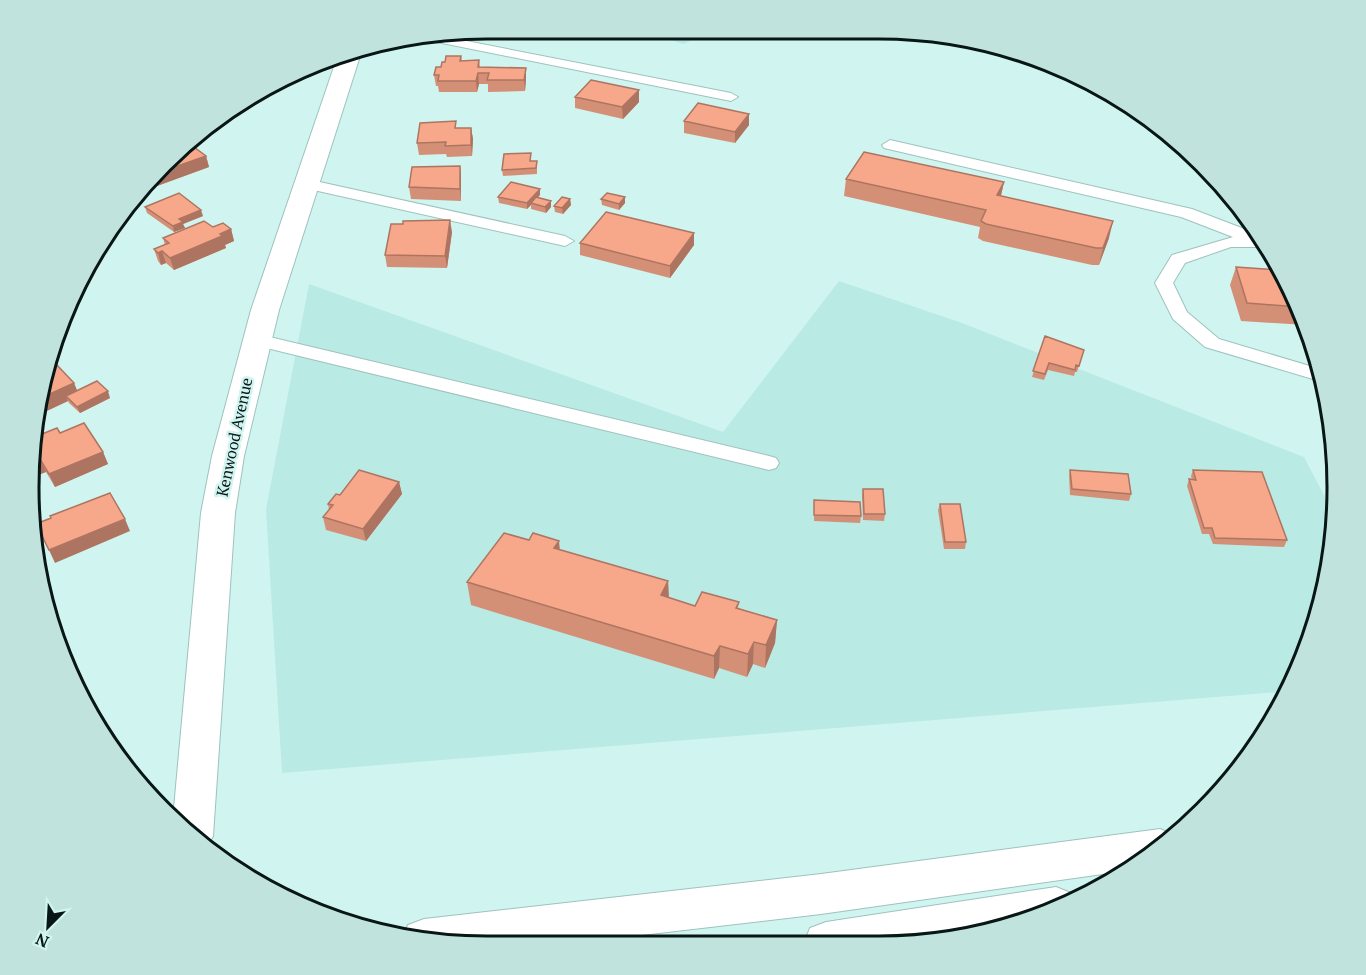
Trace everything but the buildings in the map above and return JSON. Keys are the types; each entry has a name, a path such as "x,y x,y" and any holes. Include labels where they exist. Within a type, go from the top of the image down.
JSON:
{"main road":[{"name":"Kenwood Avenue","path":"192,825 218,513 228,456 257,340 347,62"},
{"path":"465,935 821,894 1143,849"},
{"path":"871,936 1022,912"}],"lane":[{"path":"445,41 731,97"},
{"path":"890,145 1186,213 1251,238"},
{"path":"306,184 565,241"},
{"path":"1254,243 1230,242 1178,259 1164,283 1179,315 1212,343 1312,373"},
{"path":"257,340 769,464"}],"shaded area":[{"path":"669,39 695,39 683,44"},
{"path":"839,281 962,323 1304,457 1327,500 1323,546 1312,604 1293,659 1278,692 282,773 266,509 309,284 723,432"}]}
